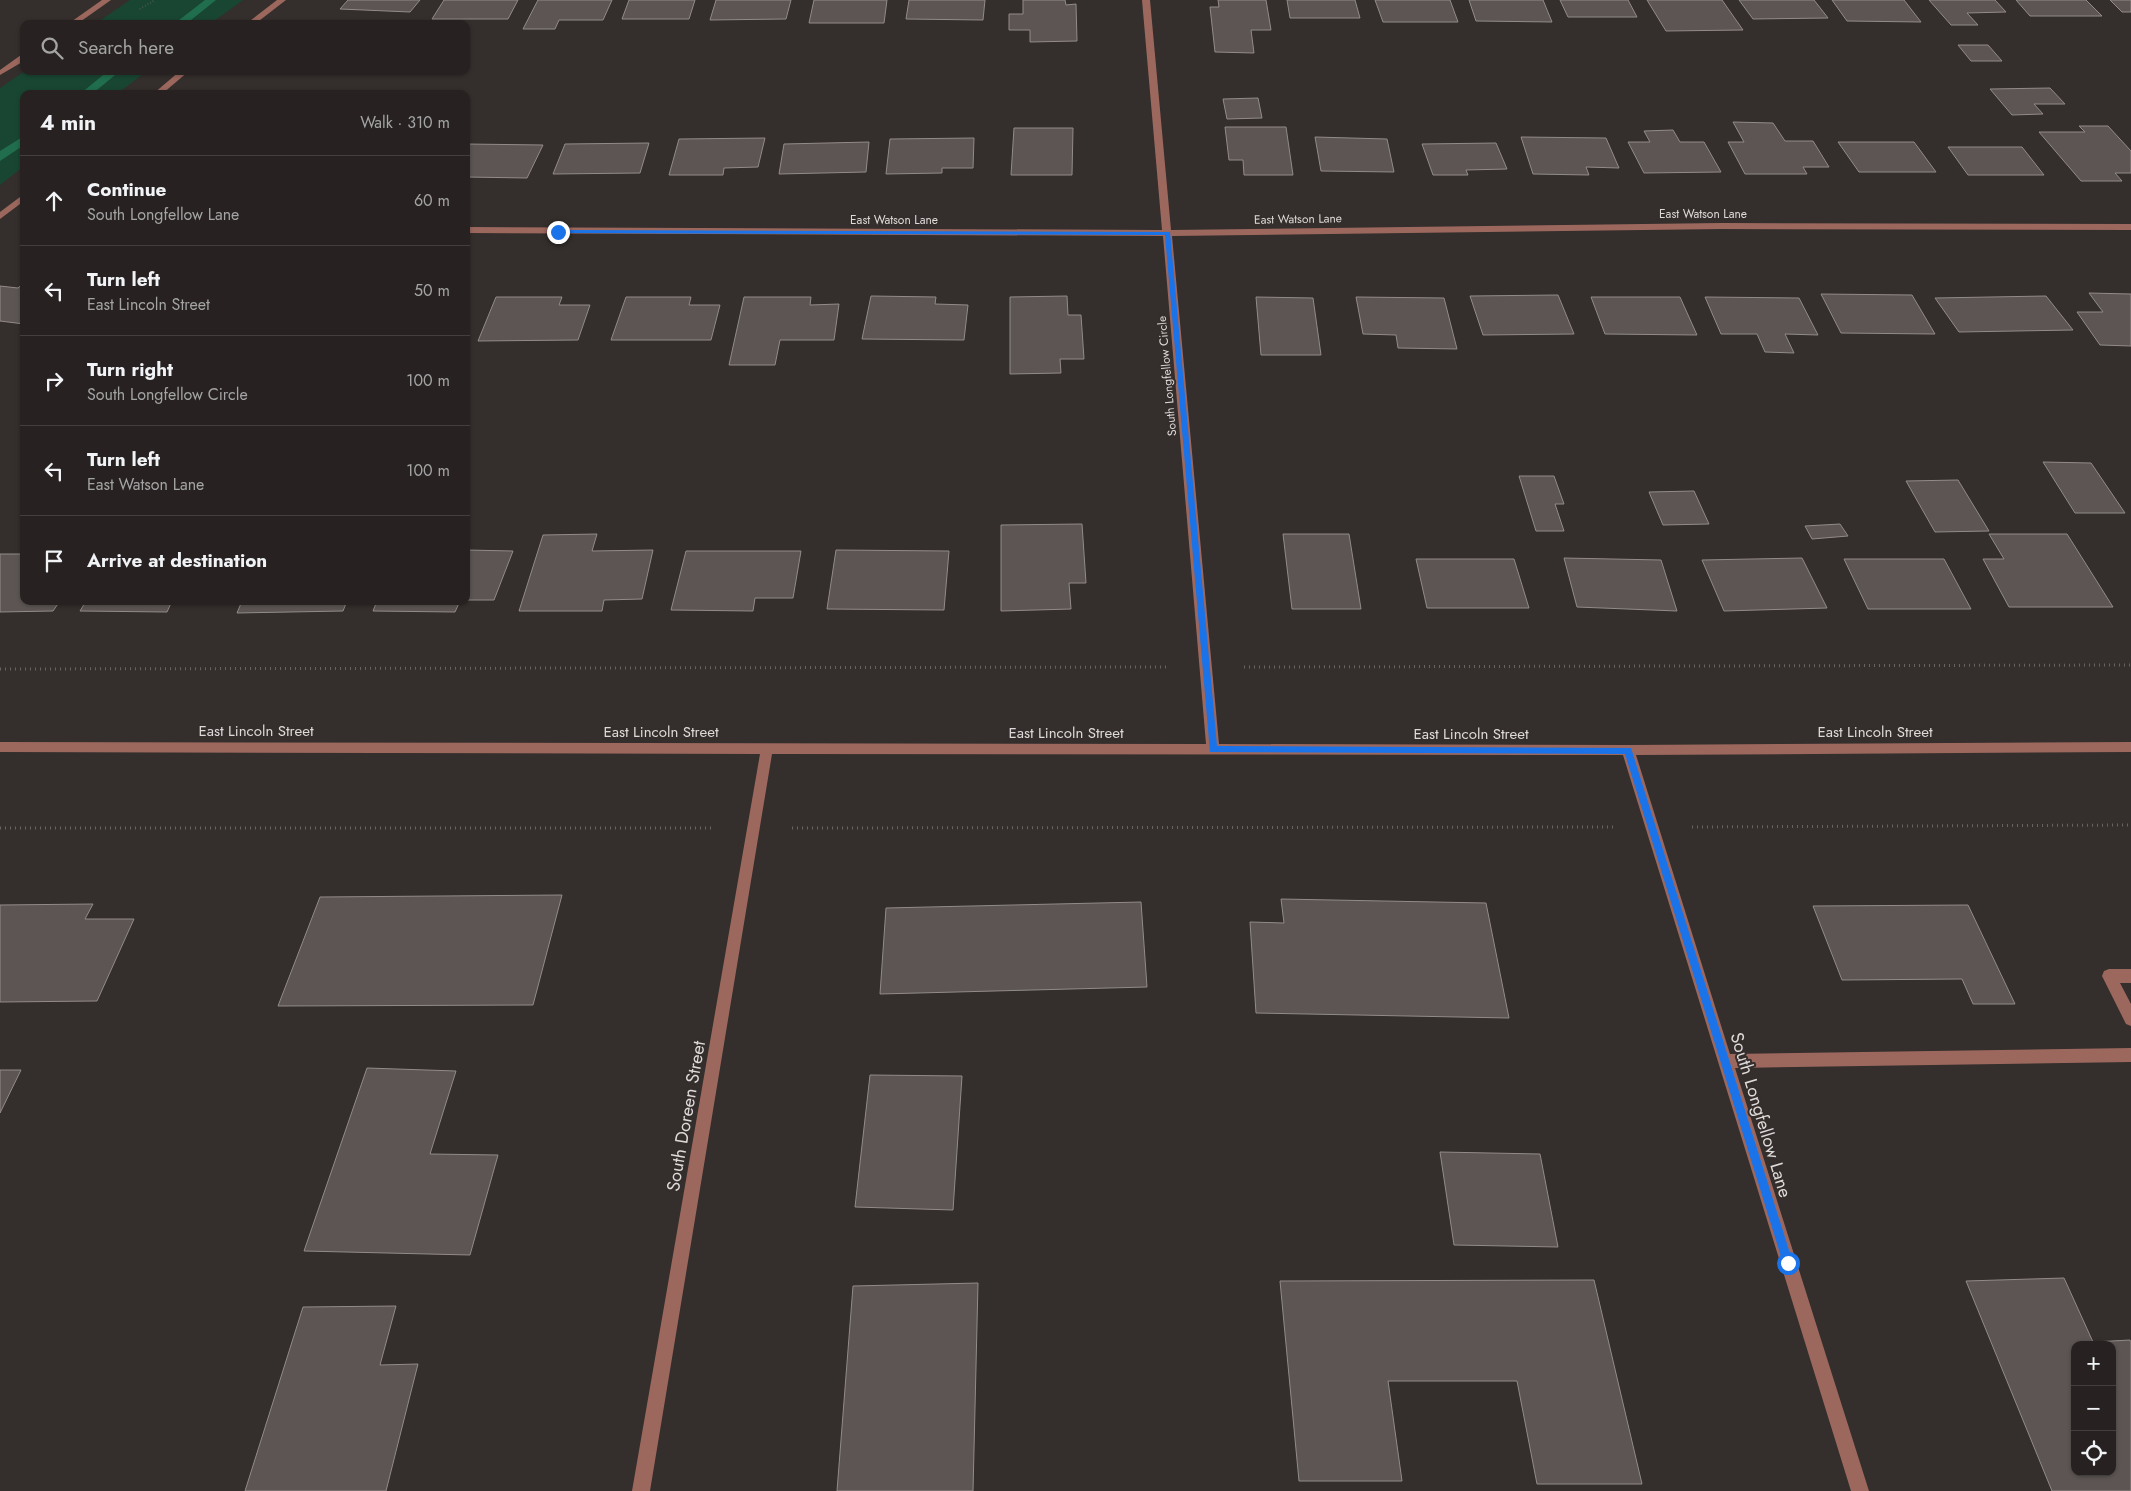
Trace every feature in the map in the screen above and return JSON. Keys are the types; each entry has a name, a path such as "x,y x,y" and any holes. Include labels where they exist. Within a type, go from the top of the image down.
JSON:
{"street":[{"path":"78,20 107,0"},
{"path":"255,20 282,0"},
{"name":"South Longfellow Circle","path":"1146,0 1213,750"},
{"path":"0,73 20,60"},
{"path":"161,90 181,75"},
{"path":"0,216 20,201"},
{"name":"East Watson Lane","path":"470,230 1168,233 1722,226 2131,227"},
{"name":"East Lincoln Street","path":"0,747 1628,750 2131,747"},
{"name":"South Doreen Street","path":"642,1491 767,748"},
{"name":"South Longfellow Lane","path":"1628,750 1860,1491"},
{"path":"2131,976 2109,976 2131,1019"},
{"path":"1725,1061 2131,1055"}],"path":[{"path":"0,669 2131,665"},
{"path":"0,828 2131,825"}],"green space":[{"path":"130,0 243,0 216,20 101,20"},
{"path":"20,74 142,75 122,90 20,90 20,169 0,185 0,88"}],"building":[{"path":"348,0 420,0 410,12 340,9"},
{"path":"444,0 518,0 508,19 432,19"},
{"path":"538,0 612,0 603,20 559,20 555,29 523,29"},
{"path":"629,0 695,0 689,19 622,19"},
{"path":"716,0 791,0 786,19 710,20"},
{"path":"814,0 887,0 884,23 809,23"},
{"path":"909,0 985,0 983,20 906,19"},
{"path":"1023,0 1065,0 1066,5 1076,4 1077,41 1030,42 1030,30 1009,30 1009,14 1023,14"},
{"path":"1218,0 1266,0 1271,30 1251,30 1254,53 1215,52 1210,7 1219,7"},
{"path":"1287,0 1355,0 1360,18 1290,18"},
{"path":"1375,0 1450,0 1458,22 1383,22"},
{"path":"1469,0 1543,0 1552,22 1476,21"},
{"path":"1560,0 1628,0 1637,17 1568,17"},
{"path":"1647,0 1722,0 1743,30 1666,31"},
{"path":"1739,0 1814,0 1828,18 1753,19"},
{"path":"1832,0 1904,0 1921,22 1847,21"},
{"path":"1929,0 1995,0 2006,12 1967,13 1978,25 1951,25"},
{"path":"2016,0 2086,0 2102,16 2030,16"},
{"path":"2110,0 2131,0 2131,12 2122,12"},
{"path":"1958,45 1988,45 2002,61 1971,61"},
{"path":"2050,88 2065,104 2034,104 2043,114 2012,115 1990,89"},
{"path":"1258,98 1262,118 1227,119 1223,99"},
{"path":"1733,122 1773,123 1785,141 1813,141 1829,167 1803,167 1807,174 1745,174 1728,142 1744,142"},
{"path":"2079,126 2108,126 2131,151 2131,173 2115,173 2122,181 2081,181 2039,132 2085,132"},
{"path":"1225,127 1286,127 1293,175 1244,175 1243,160 1229,160"},
{"path":"1014,128 1073,128 1072,175 1011,175"},
{"path":"1673,130 1680,142 1704,142 1721,172 1644,173 1628,142 1650,142 1644,131"},
{"path":"1315,137 1387,139 1394,172 1321,171"},
{"path":"1521,137 1606,138 1619,168 1586,167 1589,175 1533,174"},
{"path":"765,138 758,167 724,168 723,175 669,175 679,139"},
{"path":"974,138 973,168 942,168 942,173 886,174 890,139"},
{"path":"869,142 866,172 779,174 784,144"},
{"path":"1838,142 1914,142 1936,172 1859,172"},
{"path":"649,143 640,173 553,174 565,144"},
{"path":"1496,143 1507,169 1466,170 1468,175 1433,175 1422,144"},
{"path":"470,144 543,145 527,178 470,177"},
{"path":"1948,147 2022,147 2044,175 1968,175"},
{"path":"0,286 18,288 20,286 20,324 0,321"},
{"path":"2089,293 2131,294 2131,346 2100,345 2077,312 2103,312"},
{"path":"1821,294 1912,295 1935,334 1841,333"},
{"path":"1558,295 1574,334 1483,335 1470,296"},
{"path":"871,296 936,297 935,304 968,305 964,340 862,339"},
{"path":"1067,296 1068,315 1081,315 1084,359 1060,359 1061,373 1010,374 1010,297"},
{"path":"2046,296 2073,330 1959,332 1935,298"},
{"path":"496,297 562,297 559,305 590,305 578,340 478,341"},
{"path":"626,297 691,297 689,305 720,305 711,340 611,340"},
{"path":"744,297 811,297 810,305 839,304 834,340 780,340 775,365 729,365"},
{"path":"1256,297 1313,298 1321,355 1261,355"},
{"path":"1356,297 1444,298 1457,349 1398,348 1396,335 1363,334"},
{"path":"1591,297 1680,297 1697,335 1605,334"},
{"path":"1705,297 1799,298 1818,335 1785,334 1794,353 1765,352 1757,334 1721,334"},
{"path":"2043,462 2091,463 2125,513 2075,513"},
{"path":"1519,476 1554,476 1564,504 1555,504 1564,531 1536,531"},
{"path":"1958,480 1989,531 1935,532 1906,481"},
{"path":"1694,491 1709,524 1663,525 1649,492"},
{"path":"1082,524 1086,583 1069,583 1071,609 1001,611 1001,525"},
{"path":"1840,524 1848,536 1812,539 1805,526"},
{"path":"597,534 592,551 653,550 642,599 604,600 602,611 519,611 543,535"},
{"path":"1283,534 1349,534 1361,609 1292,609"},
{"path":"1989,534 2067,534 2113,607 2009,607 1983,559 2004,559"},
{"path":"470,550 513,551 494,600 470,600"},
{"path":"836,550 949,551 944,610 827,609"},
{"path":"686,551 801,551 793,598 755,598 753,611 671,610"},
{"path":"0,554 20,554 20,605 57,605 53,611 0,612"},
{"path":"1564,558 1661,560 1677,611 1577,607"},
{"path":"1802,558 1827,608 1724,611 1702,560"},
{"path":"1416,559 1514,559 1529,608 1427,608"},
{"path":"1844,559 1944,559 1971,609 1868,609"},
{"path":"84,605 170,605 167,612 80,611"},
{"path":"240,605 345,605 343,611 237,613"},
{"path":"375,605 458,605 455,612 373,611"},
{"path":"562,895 533,1005 278,1006 320,897"},
{"path":"1281,899 1486,903 1509,1018 1256,1013 1250,922 1284,923"},
{"path":"1141,902 1147,987 880,994 886,908"},
{"path":"93,904 85,919 134,919 97,1001 0,1002 0,905"},
{"path":"1968,905 2015,1004 1973,1004 1962,979 1842,980 1813,906"},
{"path":"367,1068 456,1071 430,1154 498,1155 470,1255 304,1251"},
{"path":"0,1070 21,1070 0,1113"},
{"path":"870,1075 962,1076 953,1210 855,1207"},
{"path":"1440,1152 1540,1154 1558,1247 1454,1245"},
{"path":"2064,1278 2093,1341 2071,1341 2071,1476 2116,1476 2116,1341 2112,1341 2130,1340 2131,1342 2131,1491 2052,1491 1966,1281"},
{"path":"1594,1280 1642,1484 1537,1484 1517,1381 1388,1381 1402,1481 1299,1481 1280,1281"},
{"path":"978,1283 973,1491 837,1491 853,1286"},
{"path":"396,1306 380,1365 418,1364 386,1491 245,1491 303,1307"}],"waterway":[{"path":"184,20 211,0"},
{"path":"90,90 110,75"},
{"path":"0,157 20,142"}],"route":[{"path":"558,232 1168,233 1213,750 1628,750 1788,1263"}]}
